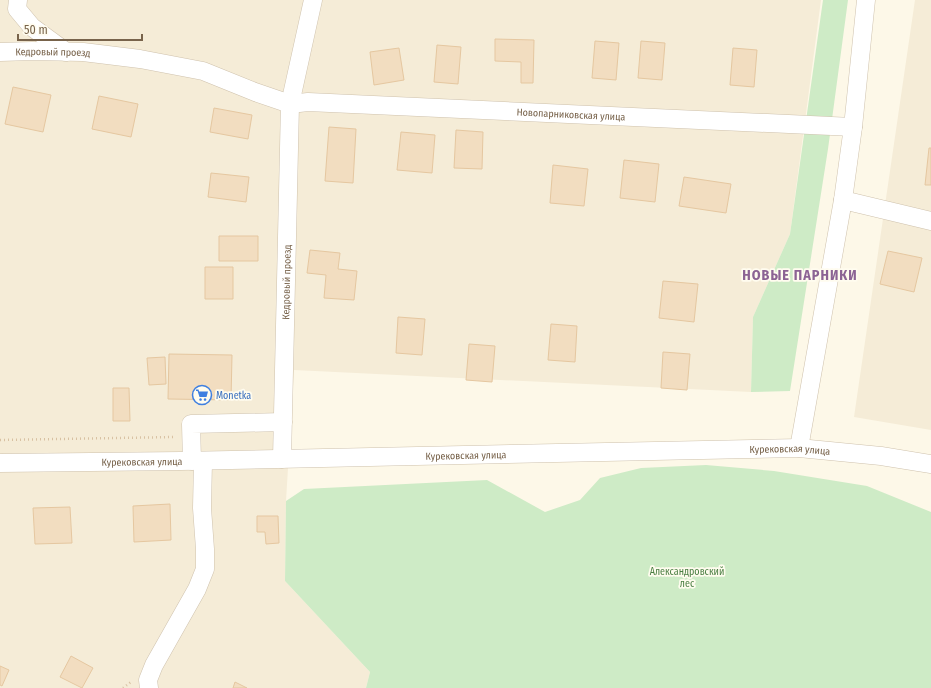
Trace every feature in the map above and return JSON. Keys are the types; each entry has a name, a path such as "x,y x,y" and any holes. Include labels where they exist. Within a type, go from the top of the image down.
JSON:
{"street":[{"path":"18,0 17,9 32,27 66,52"},
{"name":"Кедровый проезд","path":"282,459 290,104 313,0"},
{"path":"799,448 843,200 866,0"},
{"name":"Кедровый проезд","path":"0,52 84,52 140,59 203,71 290,104"},
{"name":"Новопарниковская улица","path":"290,104 308,102 852,127"},
{"path":"843,200 931,221"},
{"path":"149,688 148,680 154,665 197,589 204,569 205,549 202,508 197,461 191,437 191,424 283,422"},
{"name":"Курековская улица","path":"0,463 197,461 799,448 881,456 931,464"}],"path":[{"path":"0,440 191,437"}],"shaded area":[{"path":"0,0 821,0 790,234 753,317 751,392 294,370 286,501 285,581 370,672 366,688 0,688"},
{"path":"915,0 931,0 931,430 854,417"}],"green space":[{"path":"823,0 848,0 828,149 790,391 751,392 753,317 790,234"},
{"name":"Александровский лес","path":"706,465 774,471 867,486 931,512 931,688 366,688 370,672 285,581 286,501 304,489 487,480 545,512 580,500 600,478 641,468"}],"building":[{"path":"495,39 534,40 533,83 521,83 521,62 495,61"},
{"path":"595,41 619,43 616,80 592,78"},
{"path":"641,41 665,43 662,80 638,78"},
{"path":"437,45 461,47 458,84 434,82"},
{"path":"399,48 404,80 374,85 370,52"},
{"path":"733,48 757,50 754,87 730,85"},
{"path":"13,87 51,95 43,132 5,124"},
{"path":"99,96 138,104 131,137 92,129"},
{"path":"214,108 252,115 248,139 210,132"},
{"path":"329,127 356,129 353,183 325,181"},
{"path":"456,130 483,132 482,169 454,168"},
{"path":"401,132 435,135 432,173 397,170"},
{"path":"929,148 931,148 931,185 925,185"},
{"path":"624,160 659,164 655,202 620,198"},
{"path":"553,165 588,169 584,206 550,203"},
{"path":"211,173 249,177 246,202 208,197"},
{"path":"684,177 731,184 726,213 679,206"},
{"path":"219,236 258,236 258,261 219,261"},
{"path":"310,250 340,253 338,269 357,271 354,300 324,298 326,275 307,273"},
{"path":"888,251 922,258 914,292 880,284"},
{"path":"205,267 233,267 233,299 205,299"},
{"path":"663,281 698,284 694,322 659,318"},
{"path":"398,317 425,319 422,355 396,353"},
{"path":"551,324 577,326 575,362 548,360"},
{"path":"469,344 495,346 492,382 466,380"},
{"path":"663,352 690,354 687,390 661,388"},
{"path":"169,354 232,355 231,400 168,399"},
{"path":"165,357 166,384 149,385 147,358"},
{"path":"113,388 129,388 130,421 113,421"},
{"path":"170,504 171,540 134,542 133,506"},
{"path":"70,507 72,543 35,544 33,508"},
{"path":"257,516 278,516 279,543 266,544 265,532 257,532"},
{"path":"71,656 93,668 82,688 60,677"},
{"path":"0,666 9,670 2,686 0,685"},
{"path":"235,682 247,688 233,688"}],"place":[{"name":"Monetka","path":"202,395"}],"district":[{"name":"НОВЫЕ ПАРНИКИ","path":"800,275"}]}
